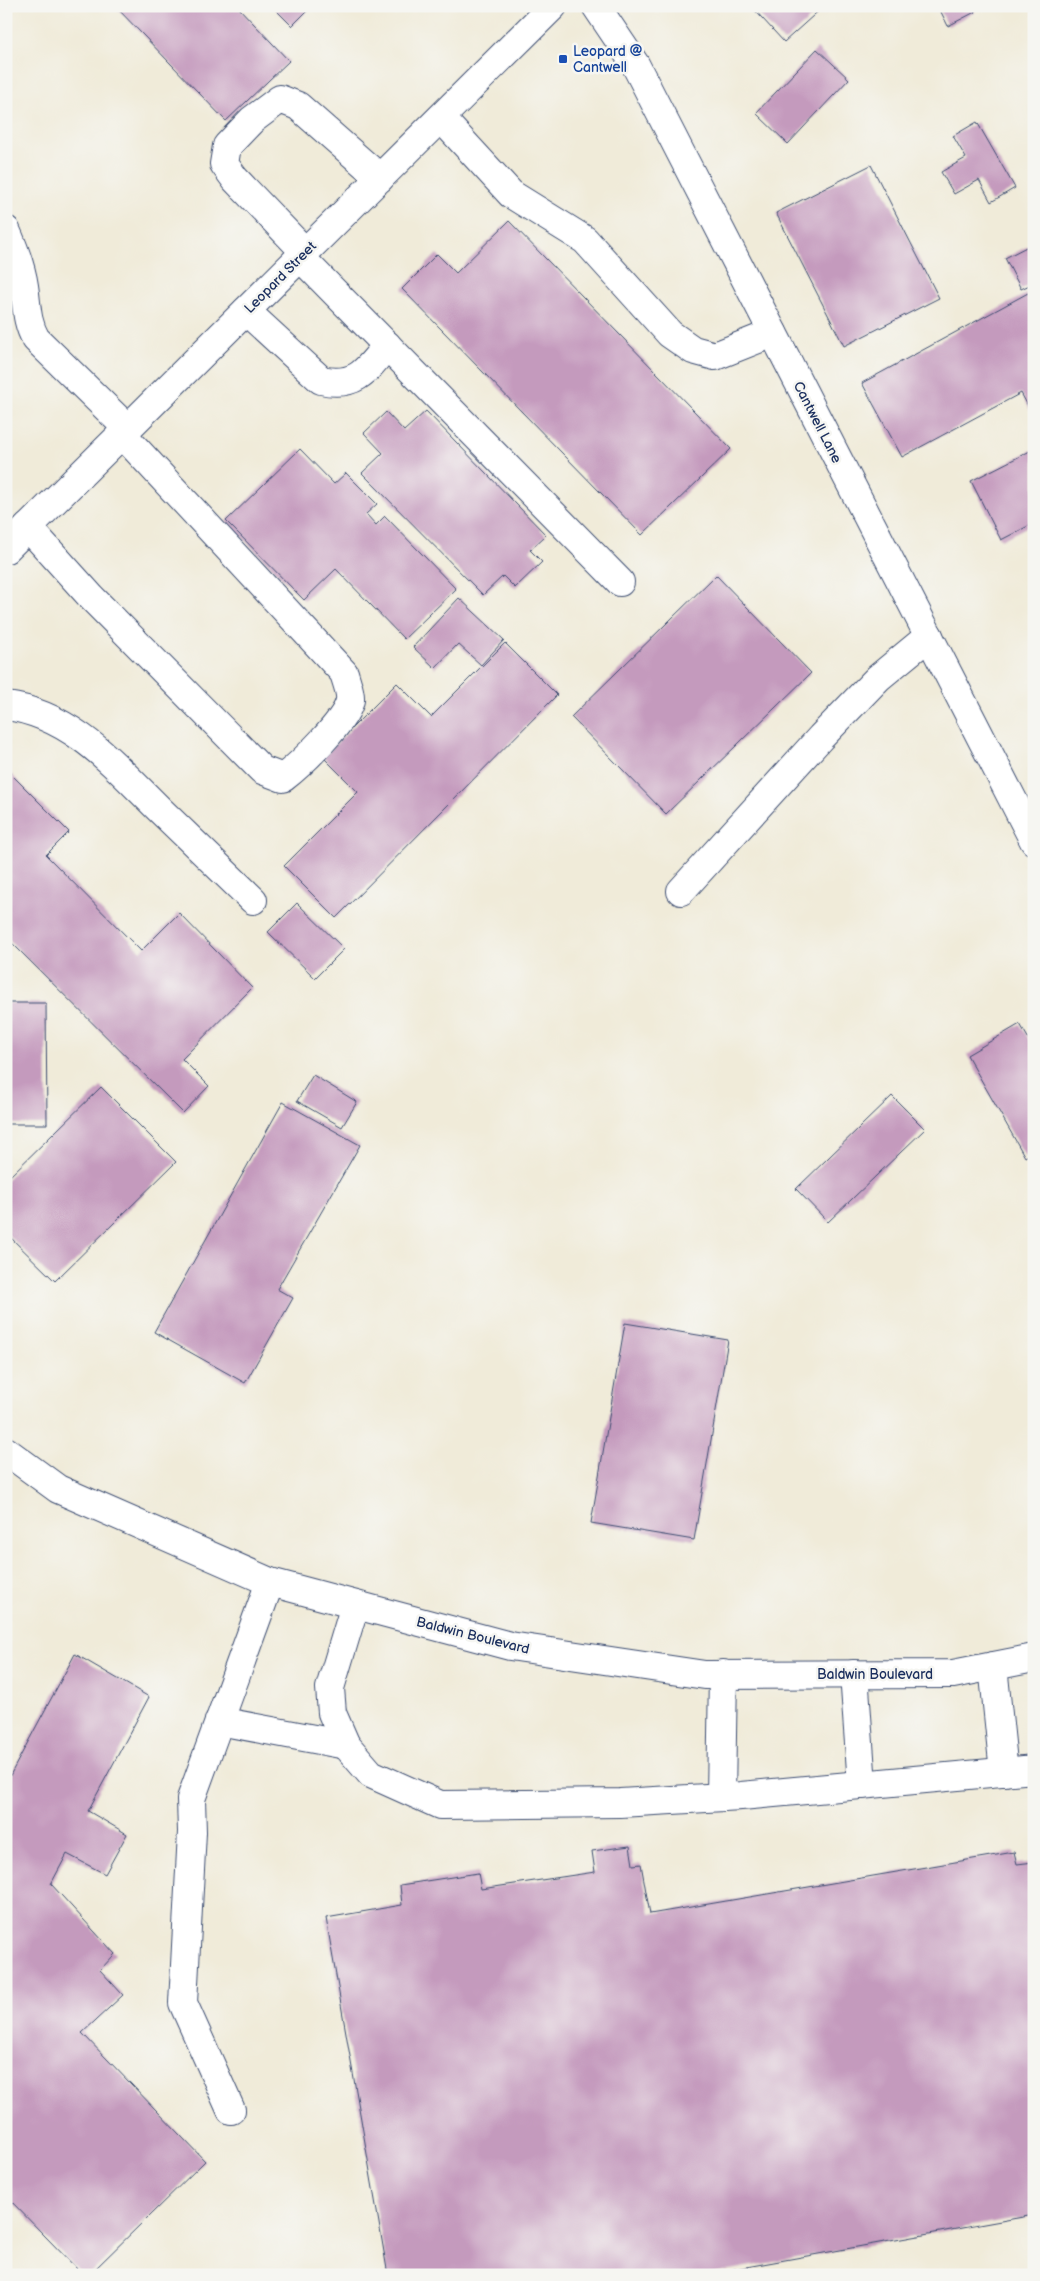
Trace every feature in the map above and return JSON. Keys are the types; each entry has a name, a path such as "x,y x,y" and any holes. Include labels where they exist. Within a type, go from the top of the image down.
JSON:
{"main road":[{"name":"Leopard Street","path":"6,548 553,6"},
{"name":"Cantwell Lane","path":"596,6 635,64 1034,841"},
{"path":"380,178 298,106 280,99 252,120 227,146 224,164 235,179 303,255 387,345 620,582"},
{"path":"441,118 511,194 585,240 670,334 692,350 715,356 773,333"},
{"path":"6,230 18,256 24,285 28,326 36,339 125,431 344,673 350,698 346,712 300,765 283,778 262,770 92,598 28,527"},
{"path":"246,311 321,380 335,383 364,374 387,345"},
{"path":"682,891 821,737 878,678 929,636"},
{"path":"6,706 25,709 53,720 91,743 253,900"},
{"name":"Baldwin Boulevard","path":"6,1451 58,1489 270,1582 510,1646 706,1675 953,1674 1034,1658"},
{"path":"231,2110 183,2003 192,1832 191,1798 270,1582"},
{"path":"355,1605 330,1688 332,1713 346,1745 372,1774 440,1805 620,1803 721,1797 1034,1769"},
{"path":"992,1666 1004,1772"},
{"path":"721,1797 724,1674"},
{"path":"854,1674 862,1785"},
{"path":"219,1721 346,1745"}],"building":[{"path":"115,6 237,6 289,61 226,121"},
{"path":"272,6 312,6 292,26"},
{"path":"751,6 824,6 784,42"},
{"path":"938,6 972,6 975,12 948,26"},
{"path":"817,49 849,79 788,144 756,113"},
{"path":"977,122 1015,188 991,202 979,180 954,194 941,172 966,158 953,136"},
{"path":"871,165 939,298 844,346 776,213"},
{"path":"509,221 731,449 642,535 402,289 437,254 456,273"},
{"path":"1034,243 1034,283 1021,289 1005,258"},
{"path":"1028,293 1034,303 1034,417 1021,393 902,457 862,383"},
{"path":"426,411 546,535 530,550 542,562 515,588 503,576 483,595 362,473 383,453 364,433 386,412 404,431"},
{"path":"300,449 334,484 346,473 377,504 366,514 376,525 385,516 456,589 404,639 336,569 304,600 226,521"},
{"path":"1032,450 1034,454 1034,523 1001,540 971,481"},
{"path":"716,575 811,673 666,814 571,717"},
{"path":"459,598 504,640 481,665 458,644 435,668 413,647"},
{"path":"505,643 557,695 336,918 284,866 358,792 323,757 397,683 431,717"},
{"path":"6,769 69,832 46,855 141,951 179,913 252,988 182,1059 209,1086 183,1113 6,937"},
{"path":"297,903 344,949 315,978 268,932"},
{"path":"6,1003 46,1003 47,1124 6,1124"},
{"path":"1020,1024 1034,1048 1034,1152 1025,1157 967,1055"},
{"path":"313,1075 357,1102 342,1127 297,1101"},
{"path":"101,1087 176,1162 55,1281 6,1233 6,1180"},
{"path":"892,1096 925,1129 828,1222 796,1189"},
{"path":"283,1102 360,1145 277,1289 293,1298 245,1383 154,1332"},
{"path":"625,1323 728,1340 694,1540 591,1523"},
{"path":"75,1654 149,1697 88,1811 127,1834 105,1874 67,1854 51,1884 115,1954 100,1970 123,1995 82,2033 205,2161 89,2275 83,2275 6,2196 6,1783"},
{"path":"630,1846 633,1865 641,1864 650,1914 1014,1852 1017,1864 1034,1862 1034,2215 702,2275 388,2275 326,1918 402,1905 400,1885 478,1873 481,1889 595,1872 592,1851"}],"place":[{"name":"Leopard @ Cantwell","path":"563,59"}]}
